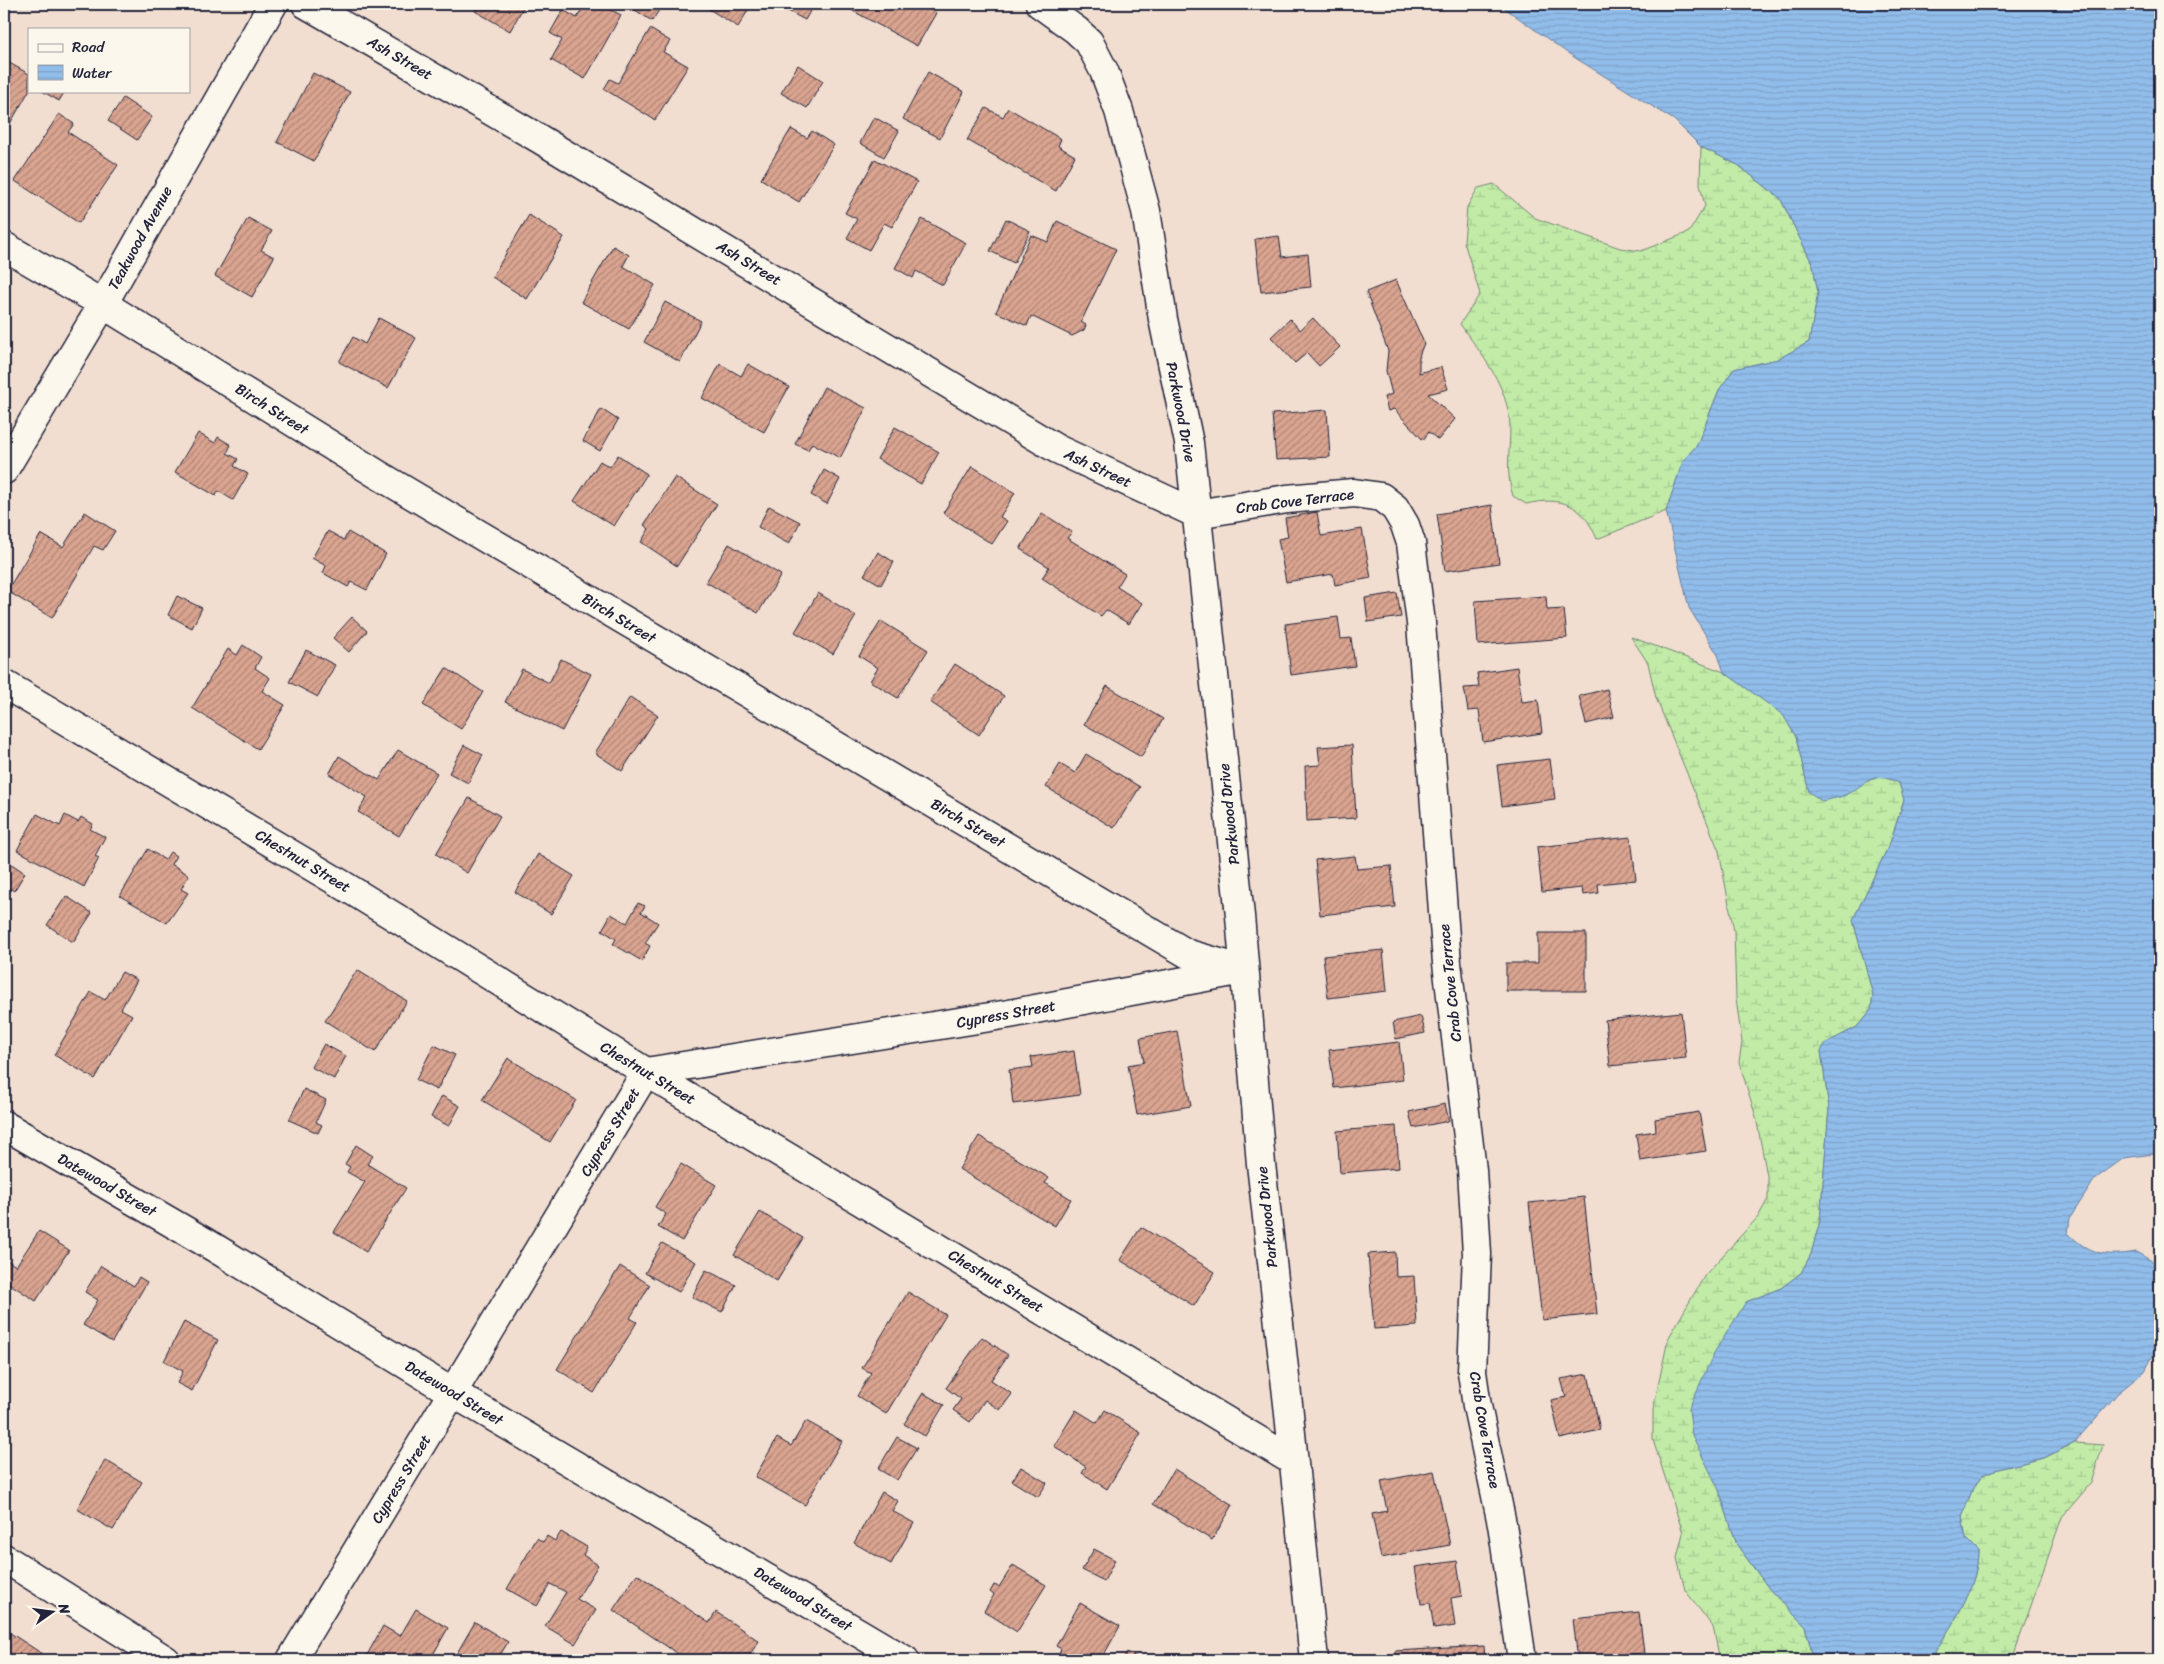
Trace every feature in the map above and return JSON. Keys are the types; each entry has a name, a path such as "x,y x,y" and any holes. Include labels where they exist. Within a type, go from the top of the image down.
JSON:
{"street":[{"name":"Teakwood Avenue","path":"4,470 103,304 272,4"},
{"name":"Ash Street","path":"306,4 538,138 1057,450 1197,514"},
{"name":"Parkwood Drive","path":"1040,4 1076,30 1088,42 1104,71 1119,111 1146,211 1163,319 1189,443 1244,970 1261,1164 1314,1660"},
{"name":"Birch Street","path":"4,246 103,304 377,474 1188,954 1244,970"},
{"name":"Crab Cove Terrace","path":"1197,514 1287,499 1364,493 1380,497 1394,508 1404,525 1411,543 1422,623 1447,963 1472,1170 1477,1254 1472,1372 1477,1406 1502,1524 1522,1660"},
{"name":"Chestnut Street","path":"4,684 343,885 646,1072 1293,1461"},
{"name":"Cypress Street","path":"291,1660 454,1393 646,1072 1009,1014 1244,970"},
{"name":"Datewood Street","path":"4,1125 207,1243 454,1393 905,1660"},
{"path":"4,1558 166,1660"}],"green space":[{"path":"1701,147 1738,165 1780,198 1813,265 1818,293 1809,342 1778,359 1734,369 1719,390 1697,445 1683,461 1666,511 1597,539 1585,518 1570,505 1550,501 1526,504 1513,496 1509,470 1510,427 1505,398 1493,372 1460,324 1480,294 1464,242 1467,207 1478,188 1494,184 1535,218 1620,248 1641,251 1689,232 1705,206 1700,185"},
{"path":"1631,637 1724,672 1783,714 1796,737 1809,792 1844,796 1866,781 1884,776 1899,783 1904,799 1890,843 1853,920 1873,995 1871,1010 1857,1027 1826,1043 1821,1051 1829,1108 1820,1221 1811,1254 1801,1273 1781,1288 1746,1302 1719,1490 1737,1545 1770,1590 1805,1626 1814,1660 1720,1660 1713,1627 1685,1590 1677,1558 1683,1533 1653,1440 1653,1410 1668,1339 1705,1275 1758,1217 1768,1199 1768,1181 1756,1117 1739,1062 1742,1042 1736,999 1734,931 1719,851 1656,698 1648,663"},
{"path":"2074,1443 2103,1445 2091,1483 2062,1517 2012,1660 1930,1660 1954,1622 1968,1595 1977,1566 1978,1551 1966,1540 1962,1516 1973,1488 1983,1475 1994,1470 2043,1458"}],"water":[{"path":"1499,4 2160,4 2160,1153 2124,1158 2095,1179 2070,1218 2068,1233 2083,1246 2099,1253 2136,1252 2157,1264 2160,1269 2160,1342 2145,1371 2118,1393 2074,1443 2043,1458 1994,1470 1983,1475 1973,1488 1962,1516 1966,1539 1978,1551 1977,1566 1968,1595 1954,1622 1930,1660 1814,1660 1805,1626 1770,1590 1737,1545 1719,1490 1692,1435 1689,1408 1714,1353 1746,1302 1781,1288 1801,1273 1811,1254 1820,1221 1829,1108 1821,1051 1826,1043 1857,1027 1871,1010 1873,995 1853,920 1890,843 1904,800 1899,783 1882,778 1870,780 1843,796 1822,801 1809,792 1796,737 1783,715 1724,672 1718,655 1689,608 1666,511 1683,461 1697,445 1719,390 1734,369 1778,359 1809,342 1818,293 1813,265 1780,198 1738,165 1701,147 1674,120 1566,52"}],"building":[{"path":"479,4 525,4 510,31 475,11"},
{"path":"585,4 599,4 621,15 585,79 551,60 562,40 550,33 563,10 577,18"},
{"path":"640,4 663,4 652,21 635,10"},
{"path":"706,4 745,4 750,7 738,27 704,6"},
{"path":"775,4 814,4 805,20"},
{"path":"846,4 919,4 936,13 917,46 844,6"},
{"path":"650,29 670,41 663,52 688,66 655,120 604,89 610,79 618,83"},
{"path":"4,60 28,73 28,92 4,134"},
{"path":"798,65 823,81 807,108 781,93"},
{"path":"928,72 964,92 940,138 903,119"},
{"path":"313,73 350,92 314,161 277,142"},
{"path":"44,92 64,92 59,101"},
{"path":"123,98 152,117 137,140 108,121"},
{"path":"986,108 1003,117 1008,108 1061,139 1058,146 1075,156 1056,191 967,140"},
{"path":"59,114 74,124 68,132 118,165 79,223 15,181"},
{"path":"874,117 899,131 884,157 860,143"},
{"path":"791,129 807,138 812,131 834,145 799,202 761,179"},
{"path":"875,159 917,182 892,227 884,223 869,250 847,238 857,219 845,213"},
{"path":"529,215 564,237 527,299 492,277"},
{"path":"248,218 272,231 261,250 274,257 252,297 215,276"},
{"path":"922,219 966,243 943,285 916,271 913,278 895,268"},
{"path":"1006,219 1030,231 1014,263 990,251"},
{"path":"1057,221 1116,249 1081,322 1086,325 1084,330 1072,336 1031,316 1027,326 996,312 1031,235 1048,242"},
{"path":"1279,236 1282,257 1308,254 1311,287 1261,292 1255,239"},
{"path":"613,246 629,255 623,266 655,285 629,329 581,302"},
{"path":"1396,280 1424,343 1419,356 1419,373 1441,367 1448,389 1428,394 1455,419 1438,440 1429,432 1423,440 1394,409 1388,411 1384,397 1392,394 1386,371 1388,351 1366,292"},
{"path":"665,302 701,321 680,362 644,342"},
{"path":"379,318 416,338 388,388 339,362 353,337 365,344"},
{"path":"1313,318 1340,347 1319,366 1307,353 1295,363 1271,337 1290,319 1300,330"},
{"path":"720,364 741,376 748,364 789,387 764,432 702,398"},
{"path":"824,387 866,408 840,458 812,443 808,450 795,444"},
{"path":"601,409 618,420 600,451 583,441"},
{"path":"1327,410 1330,457 1276,460 1272,414"},
{"path":"895,427 939,452 921,484 877,459"},
{"path":"198,433 215,443 218,437 231,445 227,453 238,459 234,466 248,474 233,500 218,491 216,496 175,472"},
{"path":"618,455 647,474 614,526 574,501 600,461 610,467"},
{"path":"972,466 1015,493 1000,517 1007,521 992,544 943,513"},
{"path":"824,470 840,479 827,504 811,495"},
{"path":"675,477 717,504 677,566 641,542 649,529 644,525"},
{"path":"1492,505 1499,563 1445,571 1437,514"},
{"path":"769,506 800,522 789,544 758,527"},
{"path":"85,512 115,531 103,550 94,546 52,618 7,591 41,534 63,547"},
{"path":"1317,512 1321,536 1362,529 1371,578 1335,585 1333,574 1286,582 1278,539 1288,537 1285,518"},
{"path":"1042,513 1072,532 1067,538 1125,574 1117,587 1142,603 1129,624 1106,610 1101,616 1042,578 1049,567 1020,549"},
{"path":"328,531 344,540 348,532 386,554 367,590 351,582 348,587 323,573 326,566 312,558"},
{"path":"729,544 781,575 758,613 706,582"},
{"path":"878,552 894,562 881,585 864,575"},
{"path":"818,593 856,616 833,654 795,632"},
{"path":"1397,593 1401,617 1368,622 1365,598"},
{"path":"177,596 202,608 192,628 168,615"},
{"path":"1546,596 1547,610 1564,609 1567,638 1478,645 1475,601"},
{"path":"352,617 367,631 349,652 333,638"},
{"path":"1338,617 1341,639 1351,638 1355,666 1291,675 1285,624"},
{"path":"881,621 928,650 898,698 870,681 878,668 859,656"},
{"path":"243,645 261,657 255,668 270,678 262,691 285,705 258,749 192,708 228,649 237,655"},
{"path":"306,650 335,665 318,697 289,682"},
{"path":"561,659 591,674 562,731 505,702 522,669 549,683"},
{"path":"955,664 1004,696 979,735 930,702"},
{"path":"1517,667 1522,702 1538,700 1542,733 1483,742 1479,710 1468,711 1464,688 1479,687 1477,673"},
{"path":"446,668 483,692 461,729 423,705"},
{"path":"1107,686 1163,719 1141,757 1084,724"},
{"path":"1607,689 1614,717 1586,724 1579,696"},
{"path":"630,697 658,715 622,771 595,753"},
{"path":"464,745 483,755 468,783 449,773"},
{"path":"1352,745 1356,818 1307,821 1305,766 1320,765 1318,747"},
{"path":"398,750 437,773 399,836 358,812 367,797 329,774 339,756 379,780"},
{"path":"1086,754 1140,787 1114,828 1046,787 1060,764 1075,773"},
{"path":"1550,759 1555,799 1502,806 1497,765"},
{"path":"469,798 500,816 467,873 436,854"},
{"path":"37,814 60,826 65,815 78,822 81,817 93,824 90,829 105,837 95,856 99,858 84,887 17,850"},
{"path":"1631,837 1636,880 1598,884 1599,893 1583,895 1582,888 1542,892 1537,847"},
{"path":"148,849 165,860 170,852 176,856 171,864 189,875 181,889 188,893 167,923 120,896"},
{"path":"538,854 574,876 551,914 515,892"},
{"path":"1355,856 1357,869 1391,866 1395,907 1320,915 1315,860"},
{"path":"7,861 25,873 14,891 4,884 4,867"},
{"path":"66,896 92,913 73,942 47,925"},
{"path":"638,903 645,906 641,912 658,923 645,943 650,946 642,961 613,944 616,939 602,930 611,914 627,923"},
{"path":"1538,933 1586,933 1586,991 1506,991 1506,963 1538,963"},
{"path":"1383,950 1387,991 1328,998 1323,956"},
{"path":"357,970 407,1001 375,1052 325,1021"},
{"path":"122,972 137,980 121,1009 132,1015 95,1079 54,1055 91,992 105,1000"},
{"path":"1681,1012 1686,1058 1610,1066 1605,1020"},
{"path":"1421,1016 1425,1033 1396,1039 1393,1022"},
{"path":"1177,1031 1191,1106 1137,1115 1128,1065 1144,1062 1140,1038"},
{"path":"1399,1042 1403,1080 1334,1088 1329,1050"},
{"path":"324,1044 346,1056 334,1079 311,1067"},
{"path":"434,1045 455,1055 437,1090 416,1080"},
{"path":"1074,1051 1080,1095 1013,1104 1009,1070 1033,1067 1031,1057"},
{"path":"508,1058 576,1100 550,1142 482,1100"},
{"path":"304,1089 326,1100 316,1122 322,1125 318,1133 289,1120"},
{"path":"442,1096 460,1106 449,1126 431,1117"},
{"path":"1445,1104 1449,1121 1413,1128 1409,1112"},
{"path":"1699,1112 1706,1151 1640,1161 1636,1134 1656,1131 1655,1119"},
{"path":"1396,1126 1399,1168 1340,1173 1337,1131"},
{"path":"979,1136 1049,1178 1045,1183 1071,1199 1055,1226 959,1169"},
{"path":"356,1145 373,1156 367,1164 406,1188 366,1252 334,1232 365,1182 347,1172 350,1167 345,1164"},
{"path":"681,1164 716,1185 682,1241 658,1227 666,1214 655,1207"},
{"path":"1584,1197 1597,1314 1542,1320 1529,1203"},
{"path":"760,1212 803,1238 777,1281 734,1255"},
{"path":"1141,1227 1215,1272 1194,1306 1120,1260"},
{"path":"39,1231 69,1250 36,1301 4,1280 4,1262 5,1259 16,1266"},
{"path":"662,1243 696,1262 679,1292 645,1273"},
{"path":"1395,1252 1396,1277 1414,1276 1417,1326 1374,1329 1368,1254"},
{"path":"101,1266 134,1286 139,1277 147,1282 112,1342 83,1325 98,1300 85,1292"},
{"path":"620,1266 650,1285 630,1318 637,1322 594,1393 557,1369"},
{"path":"706,1270 736,1285 722,1312 692,1297"},
{"path":"908,1292 946,1315 886,1414 857,1396 871,1373 862,1368"},
{"path":"184,1322 218,1340 192,1391 177,1383 183,1371 164,1361"},
{"path":"982,1337 1008,1355 991,1380 1012,1394 1000,1410 985,1400 970,1422 953,1410 961,1399 946,1388"},
{"path":"1588,1374 1600,1430 1560,1439 1551,1400 1566,1397 1561,1379"},
{"path":"923,1393 944,1405 925,1436 904,1424"},
{"path":"1076,1410 1097,1423 1105,1410 1141,1433 1107,1489 1082,1473 1086,1467 1054,1446"},
{"path":"806,1421 842,1441 805,1505 755,1477 777,1438 791,1446"},
{"path":"897,1437 917,1448 897,1480 878,1469"},
{"path":"105,1460 142,1482 113,1530 77,1509"},
{"path":"1021,1467 1047,1483 1038,1497 1012,1481"},
{"path":"1174,1469 1233,1505 1212,1540 1153,1504"},
{"path":"1434,1471 1450,1545 1381,1558 1372,1514 1387,1511 1381,1481"},
{"path":"882,1492 898,1501 892,1511 914,1523 891,1564 854,1543"},
{"path":"561,1532 587,1547 583,1555 598,1565 577,1599 596,1610 575,1644 545,1626 566,1592 550,1584 537,1606 507,1589 537,1538 543,1542 547,1536 555,1541"},
{"path":"1094,1549 1115,1560 1104,1581 1082,1570"},
{"path":"1457,1561 1462,1596 1451,1598 1455,1626 1434,1629 1430,1603 1421,1604 1415,1567"},
{"path":"1013,1565 1046,1585 1017,1632 984,1611 994,1595 990,1592 994,1585 999,1587"},
{"path":"637,1574 709,1623 716,1612 759,1641 746,1660 687,1660 613,1610"},
{"path":"1080,1603 1120,1626 1101,1660 1057,1660 1061,1649 1056,1646"},
{"path":"416,1609 448,1628 430,1660 372,1660 366,1657 383,1626 400,1636"},
{"path":"1639,1612 1644,1653 1624,1655 1625,1660 1578,1660 1573,1619"},
{"path":"475,1622 508,1642 497,1660 453,1660"},
{"path":"4,1629 41,1653 36,1660 4,1660"},
{"path":"1484,1646 1485,1660 1395,1660 1395,1651"},
{"path":"1127,1652 1142,1660 1122,1660"}]}
